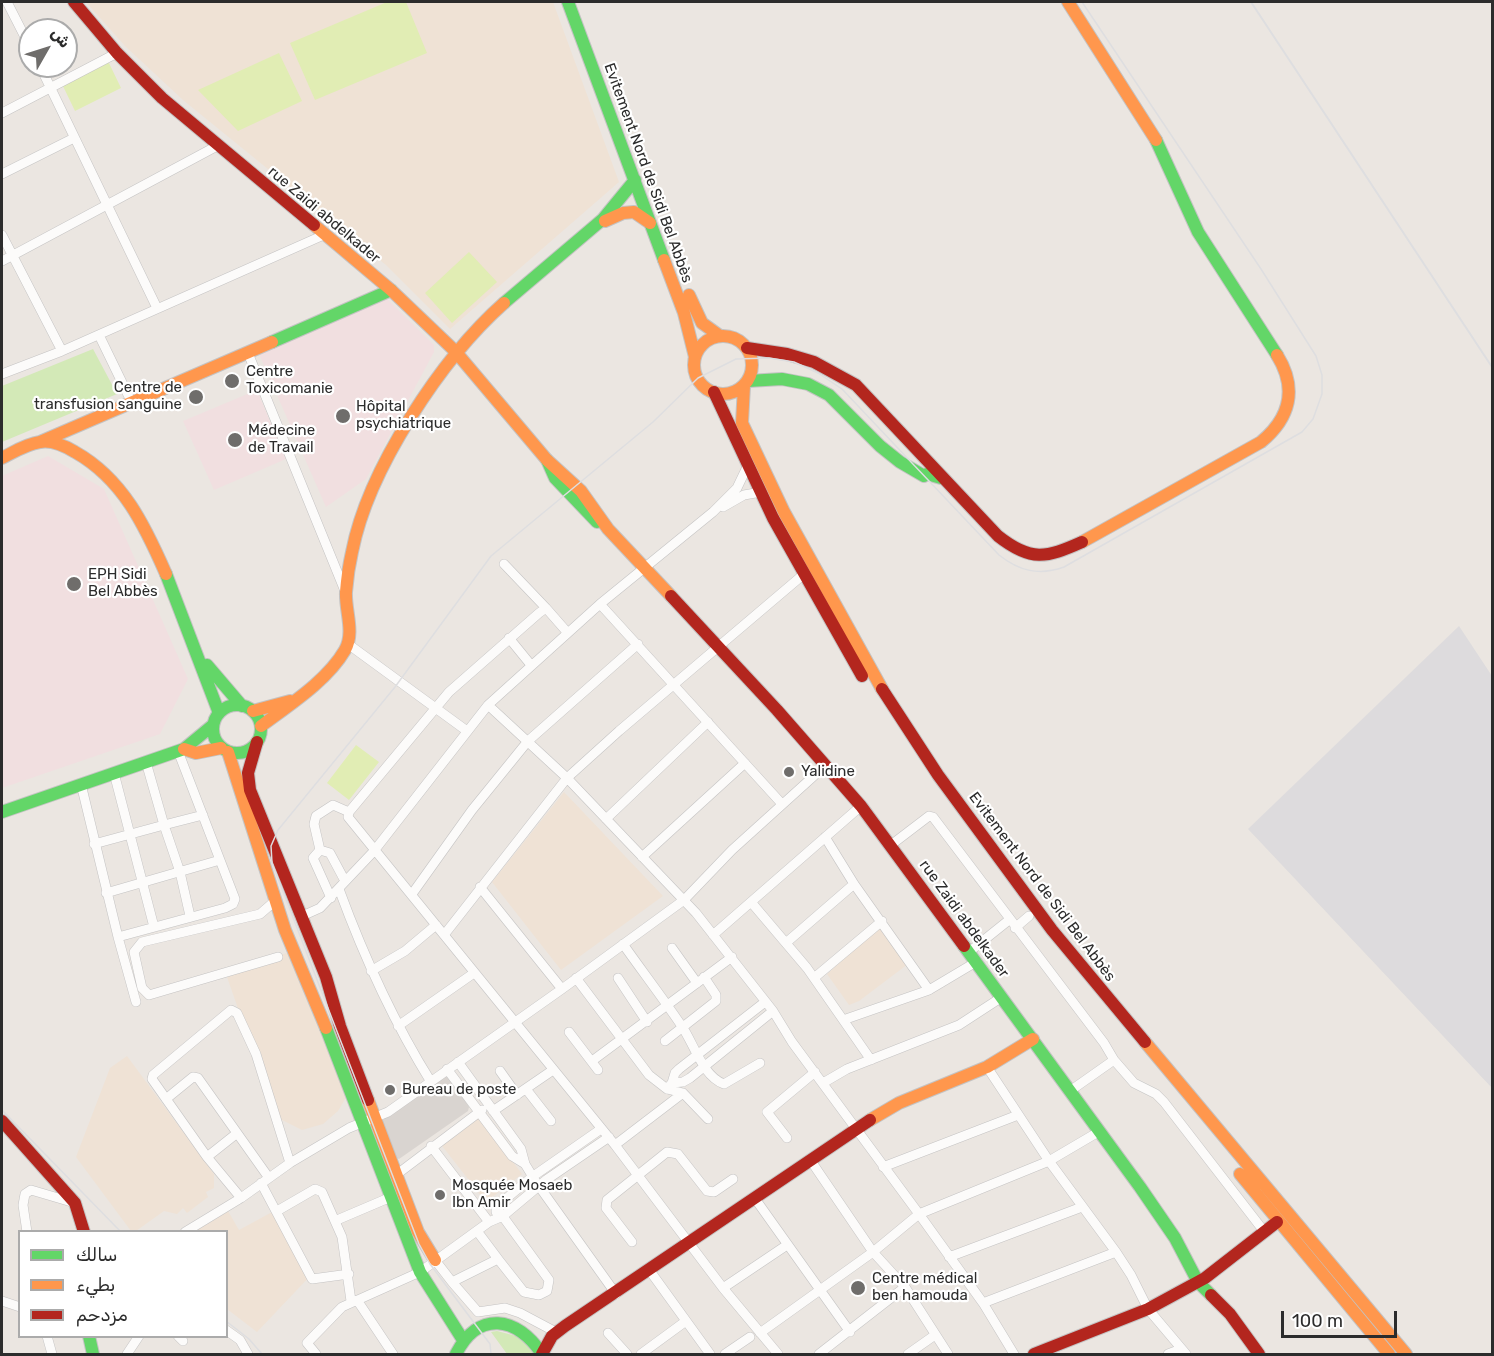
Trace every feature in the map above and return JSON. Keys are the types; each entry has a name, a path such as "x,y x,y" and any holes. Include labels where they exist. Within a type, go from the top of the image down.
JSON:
{"main road":[{"name":"rue Zaidi abdelkader","path":"74,2 117,54 217,146 326,234 391,290 455,351 547,460 552,474 566,492 592,518 608,529 826,765 891,845 1100,1131 1175,1238 1198,1282 1230,1314 1259,1354"},
{"name":"Evitement Nord de Sidi Bel Abbès","path":"568,2 655,231 690,331 695,357"},
{"name":"Evitement Nord de Sidi Bel Abbès","path":"580,2 694,308 702,322 720,336"},
{"path":"941,477 927,474 924,476 911,471 846,408 822,390 794,379 771,377 746,383 730,393 714,392 697,378 695,357 702,345 720,336 731,337 747,348 798,357 844,378 864,393 941,477 1007,544 1026,554 1052,555 1086,540 1261,442 1275,430 1289,404 1289,385 1280,360 1198,232 1157,141 1068,2"},
{"path":"435,1260 418,1232 396,1175 340,1026 326,977 250,790 248,772 261,726 340,658 348,645 350,633 346,593 353,546 375,486 443,367 455,351 530,281 596,225 626,194 635,180"},
{"path":"596,225 617,214 630,211 645,216 655,231"},
{"path":"2,458 391,290"},
{"path":"746,383 752,366 747,348"},
{"name":"Evitement Nord de Sidi Bel Abbès","path":"746,383 742,423 784,512 886,696 923,752 1052,930 1406,1354"},
{"name":"Evitement Nord de Sidi Bel Abbès","path":"714,392 761,492 804,574 873,695 908,749 1029,916 1277,1222 1389,1354"},
{"path":"40,441 73,451 106,474 124,494 142,521 201,656 219,713"},
{"path":"911,471 924,458"},
{"path":"201,656 261,726"},
{"path":"2,812 181,750 213,725 219,713 230,706 248,709 290,701"},
{"path":"213,725 214,737 224,750 275,901 338,1057 420,1272 463,1340"},
{"path":"181,750 196,753 224,750 244,752 257,742"},
{"path":"456,1354 463,1340 479,1327 499,1323 509,1324 528,1334 542,1354 552,1336 756,1200 856,1129 899,1103 987,1067 1033,1039"},
{"path":"2,1121 60,1183 75,1203 83,1230"},
{"path":"1034,1354 1148,1309 1198,1282 1263,1230 1277,1222"},
{"path":"528,1334 566,1326"},
{"path":"90,1338 93,1354"}],"street":[{"path":"7,2 18,24"},
{"path":"2,111 117,54"},
{"path":"46,78 106,206 158,308"},
{"path":"2,174 74,138"},
{"path":"2,261 217,146"},
{"path":"2,374 62,351 326,234"},
{"path":"2,235 62,351"},
{"path":"99,335 132,403"},
{"path":"248,353 346,593"},
{"path":"300,916 315,911 331,898 374,851 488,705 567,632 713,512 738,488 748,465"},
{"path":"713,512 744,495 761,492"},
{"path":"504,564 567,632"},
{"path":"444,935 567,778 804,574"},
{"path":"600,604 782,804"},
{"path":"349,812 449,692 546,608"},
{"path":"509,638 531,665"},
{"path":"412,894 472,810 528,741 638,644"},
{"path":"348,645 467,731"},
{"path":"488,705 567,778 684,900 732,957 983,1303 1014,1354"},
{"path":"606,819 708,722"},
{"path":"118,937 233,904 235,899 181,750"},
{"path":"146,762 180,872 190,916"},
{"path":"642,857 745,763"},
{"path":"188,1230 241,1198 290,1163 361,1122 375,1118 431,1082 562,989 684,900 782,804 826,765"},
{"path":"114,773 154,927"},
{"path":"81,784 106,893 136,1002"},
{"path":"320,850 314,824 316,816 333,805 349,812"},
{"path":"713,935 861,806"},
{"path":"349,812 351,822 602,1128 723,1288 778,1354"},
{"path":"94,844 203,815"},
{"path":"891,845 929,816 933,817 1114,1060 1134,1083 1156,1094 1263,1230"},
{"path":"825,837 854,884 929,990"},
{"path":"320,850 330,853 371,971 398,1026 431,1082"},
{"path":"320,850 313,858 331,898"},
{"path":"106,893 220,860"},
{"path":"787,942 854,884"},
{"path":"480,887 562,989"},
{"path":"275,901 260,914 142,942 134,952 142,988 149,995 278,957"},
{"path":"751,902 787,942 846,1019 871,1059"},
{"path":"846,1019 929,990 1012,924 1029,916"},
{"path":"814,978 882,921"},
{"path":"371,971 405,951 436,925"},
{"path":"623,944 683,1027 697,1055 717,1082 724,1084 760,1063"},
{"path":"665,1041 717,999 672,948"},
{"path":"592,1061 668,1007 732,957"},
{"path":"398,1026 474,974"},
{"path":"576,978 656,1083 670,1086 683,1094 708,1119"},
{"path":"618,978 647,1022"},
{"path":"823,1083 871,1059 959,1025 1002,997"},
{"path":"670,1086 675,1073 765,1002"},
{"path":"241,1198 207,1157 152,1079 153,1075 200,1034 234,1009 256,1054 290,1163"},
{"path":"670,1086 685,1081 773,1011"},
{"path":"569,1032 598,1070"},
{"path":"1071,1091 1114,1060"},
{"path":"458,1062 521,1149 532,1177 616,1293"},
{"path":"987,1067 1049,1161 1116,1252 1131,1275 1148,1309 1183,1352"},
{"path":"447,1069 512,1156 525,1164"},
{"path":"396,1175 431,1146 478,1113 517,1095 553,1070"},
{"path":"500,1071 517,1095"},
{"path":"787,1138 767,1112 815,1072"},
{"path":"166,1099 196,1077 202,1082 265,1180 277,1211 312,1279 349,1274"},
{"path":"526,1089 551,1121"},
{"path":"615,1145 683,1094"},
{"path":"884,1167 1018,1115"},
{"path":"496,1215 532,1177 602,1128"},
{"path":"760,1333 873,1252 919,1214 1049,1161 1100,1131"},
{"path":"207,1157 236,1134"},
{"path":"316,1354 307,1343 331,1317 354,1300 420,1272 496,1215 609,1137"},
{"path":"431,1146 496,1215 549,1280 547,1291 539,1295 524,1292 477,1231"},
{"path":"632,1242 605,1204 637,1175 671,1151 678,1154 706,1191 714,1192 733,1179"},
{"path":"811,1161 873,1252 904,1287 948,1354"},
{"path":"277,1211 315,1189 319,1190 337,1220 354,1300 393,1354"},
{"path":"27,1230 23,1205 24,1194 31,1190 75,1203"},
{"path":"337,1220 391,1197"},
{"path":"756,1200 850,1332"},
{"path":"949,1257 1082,1207"},
{"path":"723,1288 787,1245"},
{"path":"983,1303 1116,1252"},
{"path":"452,1282 498,1259"},
{"path":"435,1260 478,1312 505,1308 520,1313 552,1330"},
{"path":"650,1271 710,1354"},
{"path":"819,1354 850,1332 904,1287"},
{"path":"2,1304 18,1307"},
{"path":"640,1354 686,1322"},
{"path":"228,1331 240,1340 245,1354"},
{"path":"608,1332 627,1354"},
{"path":"908,1354 935,1335"},
{"path":"724,1354 750,1337"},
{"path":"48,1338 52,1354"},
{"path":"127,1354 138,1338"},
{"path":"1168,1354 1183,1352"}],"shaded area":[{"path":"86,2 553,2 619,182 450,329 386,265 183,100 125,46"},
{"name":"Hôpital psychiatrique","path":"386,298 434,345 434,352 366,479 326,507 259,354"},
{"name":"Médecine de Travail","path":"257,390 286,459 214,490 183,421"},
{"name":"EPH Sidi Bel Abbès","path":"48,456 104,489 188,679 160,734 2,788 2,476"},
{"path":"1459,626 1492,676 1492,1088 1248,829"},
{"path":"564,792 663,896 561,970 492,882"},
{"path":"880,926 908,964 859,1001 849,1005 827,974"},
{"path":"291,951 348,1094 338,1111 323,1124 302,1130 276,1117 227,977"},
{"path":"127,1056 214,1174 214,1188 206,1192 208,1197 187,1213 183,1208 177,1214 164,1211 137,1230 130,1230 76,1157 110,1068"},
{"path":"446,1074 450,1076 469,1107 468,1111 399,1159 395,1157 382,1126 384,1117"},
{"path":"477,1114 522,1174 486,1202 439,1142"},
{"path":"228,1211 239,1230 274,1211 313,1273 257,1332 228,1310 228,1230 197,1230"}],"green space":[{"path":"387,2 406,2 427,53 315,100 290,43"},
{"path":"279,53 302,101 238,131 198,90"},
{"path":"108,61 121,88 75,111 62,84"},
{"path":"469,252 497,282 452,323 425,293"},
{"path":"93,349 117,394 2,442 2,386"},
{"path":"356,745 379,762 349,800 327,783"},
{"path":"497,1331 520,1337 534,1354 507,1354 491,1332"}],"tram line":[{"path":"491,1354 490,1344 430,1264 419,1244 272,863 271,846 278,830 395,687 491,556 653,422 698,378 736,359 769,358 794,362 818,373 842,389 999,555 1014,565 1030,570 1046,571 1064,567 1302,432 1313,419 1322,394 1322,375 1316,356 1261,269 1082,2"},
{"path":"2,1110 119,1230"},
{"path":"228,1323 249,1339 262,1354"}],"railway":[{"path":"1251,2 1492,367"}],"traffic: fast":[{"path":"568,2 664,260"},
{"path":"1156,140 1198,232 1277,355"},
{"path":"504,303 603,219 635,180"},
{"path":"272,342 391,290"},
{"path":"748,381 782,379 808,384 829,395 880,446 900,462 924,476 927,474 941,478"},
{"path":"547,460 555,478 597,522"},
{"path":"166,574 219,713"},
{"path":"207,665 242,706"},
{"path":"232,705 242,705 254,712 261,724 261,729 261,734 254,746 242,753 232,753 217,742 213,734 213,724 224,709 232,705"},
{"path":"2,812 184,749 213,725"},
{"path":"964,946 1140,1187 1175,1238 1198,1282 1211,1295"},
{"path":"326,1028 420,1272 463,1340"},
{"path":"456,1354 475,1330 498,1323 521,1332 542,1354"},
{"path":"89,1338 93,1354"}],"traffic: slow":[{"path":"1068,2 1156,140"},
{"path":"605,221 623,213 634,212 650,223"},
{"path":"314,225 391,290 455,351 547,460 581,491 608,529 671,596"},
{"path":"664,260 684,313 695,357"},
{"path":"689,295 702,323 720,336"},
{"path":"261,726 318,682 345,650 349,636 346,599 349,567 361,520 374,486 391,451 433,384 456,353 504,303"},
{"path":"723,336 734,338 744,344 750,354 752,365 750,376 744,386 734,392 723,394 712,392 702,386 696,376 694,365 696,354 702,344 712,338 723,336"},
{"path":"40,442 272,342"},
{"path":"1082,542 1261,442 1271,433 1284,413 1289,391 1284,368 1277,355"},
{"path":"744,386 742,423 784,512 882,689"},
{"path":"2,458 25,446 44,442 67,448 92,463 107,476 131,505 150,538 166,574"},
{"path":"253,711 290,701"},
{"path":"184,749 196,753 221,748"},
{"path":"228,752 285,930 326,1028"},
{"path":"870,1120 899,1103 987,1067 1033,1039"},
{"path":"1145,1042 1406,1354"},
{"path":"368,1100 418,1232 435,1260"},
{"path":"1240,1174 1389,1354"}],"traffic: jam":[{"path":"74,2 117,53 162,98 314,225"},
{"path":"747,348 787,354 814,362 856,385 998,536 1020,550 1030,554 1048,554 1082,542"},
{"path":"714,392 773,518 862,676"},
{"path":"671,596 777,710 861,806 964,946"},
{"path":"882,689 938,775 1052,930 1145,1042"},
{"path":"257,742 248,773 250,790 326,977 340,1026 368,1100"},
{"path":"542,1354 552,1336 565,1326 870,1120"},
{"path":"2,1121 75,1203 83,1230"},
{"path":"1034,1354 1148,1309 1205,1278 1277,1222"},
{"path":"1211,1295 1230,1314 1259,1354"}],"place":[{"name":"Centre Toxicomanie","path":"232,381"},
{"name":"Centre de transfusion sanguine","path":"196,397"},
{"name":"Hôpital psychiatrique","path":"343,416"},
{"name":"Médecine de Travail","path":"235,440"},
{"name":"EPH Sidi Bel Abbès","path":"74,584"},
{"name":"Yalidine","path":"789,772"},
{"name":"Bureau de poste","path":"390,1090"},
{"name":"Mosquée Mosaeb Ibn Amir","path":"440,1195"},
{"name":"Centre médical ben hamouda","path":"858,1288"}]}
